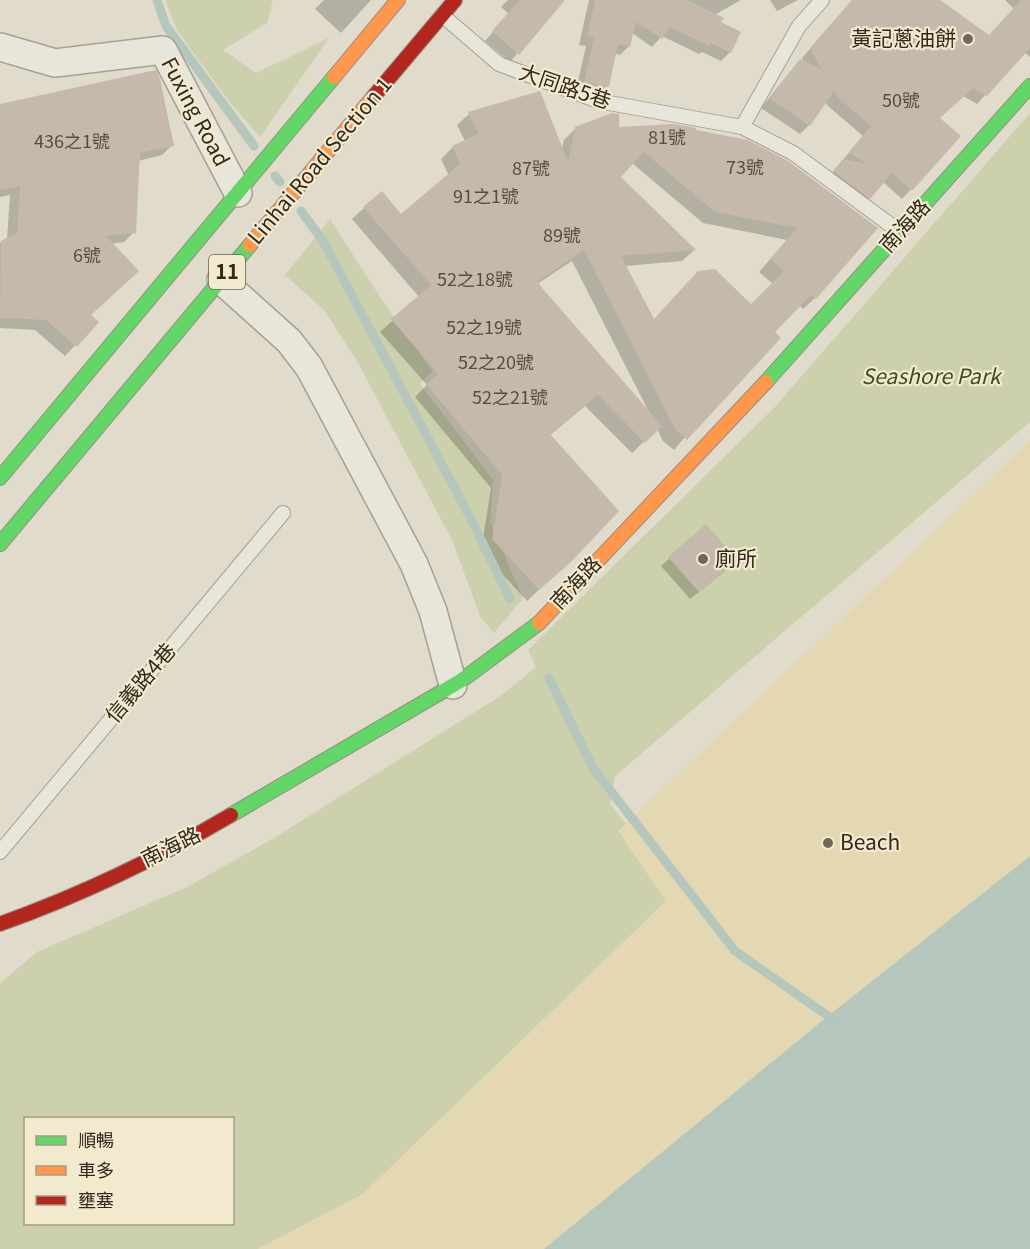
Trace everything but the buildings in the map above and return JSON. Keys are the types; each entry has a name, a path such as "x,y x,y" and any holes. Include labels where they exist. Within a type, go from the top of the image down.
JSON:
{"street":[{"name":"Linhai Road Section 1","path":"0,478 398,0"},
{"name":"Linhai Road Section 1","path":"0,544 455,0"},
{"name":"Fuxing Road","path":"0,47 56,63 164,50 238,193"},
{"name":"南海路","path":"0,924 52,905 201,833 453,685 535,627 765,384 1030,86"},
{"path":"221,280 289,341 309,367 414,564 433,611 453,685"}],"lane":[{"path":"742,127 799,26 822,0"},
{"name":"大同路5巷","path":"442,15 499,64 587,97 598,101 742,127 793,153 900,232"},
{"name":"信義路4巷","path":"0,852 283,513"}],"green space":[{"path":"165,0 273,0 267,23 223,50 256,73 329,38 260,137 228,100 177,30"},
{"name":"Seashore Park","path":"1030,113 1030,422 615,776 610,804 626,824 619,831 666,901 363,1194 258,1249 0,1249 0,983 37,952 187,887 274,838 502,695 536,667 528,650 774,408"},
{"path":"330,219 382,300 432,371 420,384 493,480 490,522 523,598 494,633 480,616 453,542 357,361 324,310 285,275"}],"sand":[{"name":"Beach","path":"1030,441 1030,856 828,1016 544,1249 258,1249 363,1194 666,901 618,831"}],"shaded area":[{"path":"1030,856 1030,1249 544,1249 828,1016"}],"waterway":[{"path":"157,0 166,26 254,146"},
{"path":"275,176 280,182"},
{"path":"301,211 323,241 472,521 510,599"},
{"path":"549,678 593,768 735,951 828,1016"}],"traffic: fast":[{"path":"0,478 334,77"},
{"path":"766,382 1030,86"},
{"path":"0,544 250,245"},
{"path":"231,815 462,680 539,623"}],"traffic: slow":[{"path":"334,77 398,0"},
{"path":"250,245 374,96"},
{"path":"539,623 766,382"}],"traffic: jam":[{"path":"374,96 455,0"},
{"path":"0,924 118,875 231,815"}],"place":[{"name":"黃記蔥油餅","path":"968,39"},
{"name":"廁所","path":"703,559"},
{"name":"Beach","path":"828,843"}]}
